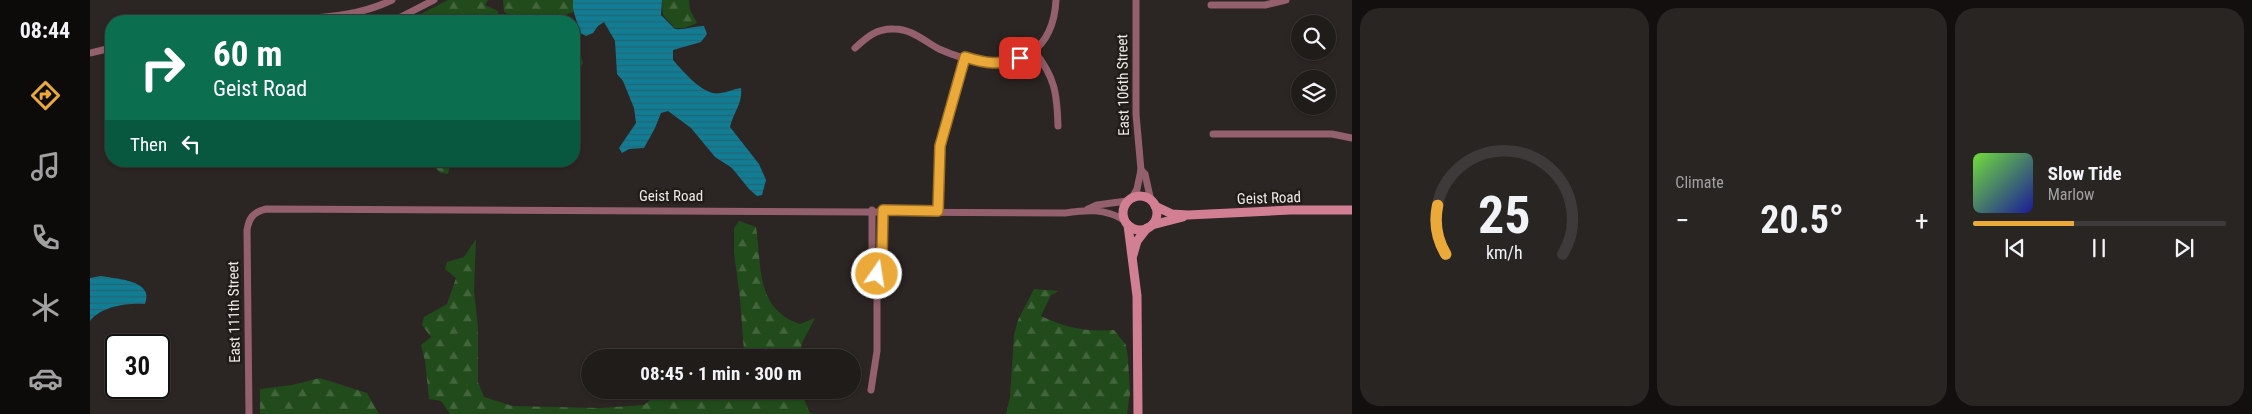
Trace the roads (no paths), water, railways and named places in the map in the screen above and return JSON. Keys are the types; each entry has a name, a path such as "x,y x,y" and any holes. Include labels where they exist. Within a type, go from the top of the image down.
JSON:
{"street":[{"path":"335,15 360,12 392,0"},
{"path":"405,15 434,0"},
{"path":"855,48 876,31 896,29 909,32 939,48 965,57 988,63 1004,63 1034,51 1042,43 1056,16 1056,0"},
{"name":"East 106th Street","path":"1130,199 1137,189 1141,170 1136,114 1136,0"},
{"path":"1211,5 1265,5 1286,0"},
{"path":"90,53 105,49"},
{"path":"1034,51 1050,73 1056,88 1058,126"},
{"path":"938,211 940,146 965,57"},
{"path":"1213,134 1332,134 1352,138"},
{"name":"East 106th Street","path":"1141,170 1145,174 1153,203"},
{"path":"1133,255 1138,241 1156,214 1153,203 1141,196 1130,199 1123,208 1133,255 1137,296 1138,414"},
{"name":"Geist Road","path":"1088,209 1096,205 1130,199"},
{"name":"Geist Road","path":"1153,203 1172,214 1188,215 1290,210 1352,210"},
{"name":"Geist Road","path":"255,213 266,209 1065,212 1088,209 1111,212 1126,222"},
{"path":"872,210 872,256 877,265"},
{"path":"871,390 877,351 877,265 882,255 883,210"},
{"name":"East 111th Street","path":"249,414 247,243 249,222 255,213"},
{"name":"Geist Road","path":"1149,226 1188,215"},
{"path":"1126,222 1135,229 1149,226"}],"water":[{"path":"573,0 662,0 661,15 675,29 704,26 707,34 701,42 673,50 673,60 695,82 708,91 721,93 741,88 741,98 730,127 759,164 766,180 762,195 757,196 749,189 732,168 715,157 691,128 668,111 661,113 644,148 629,149 622,153 619,148 636,123 634,108 623,81 617,74 615,41 604,22 593,33 586,36 580,33 580,15 575,15"},
{"path":"101,276 139,285 147,296 145,304 115,306 101,312 90,321 90,278"}]}
